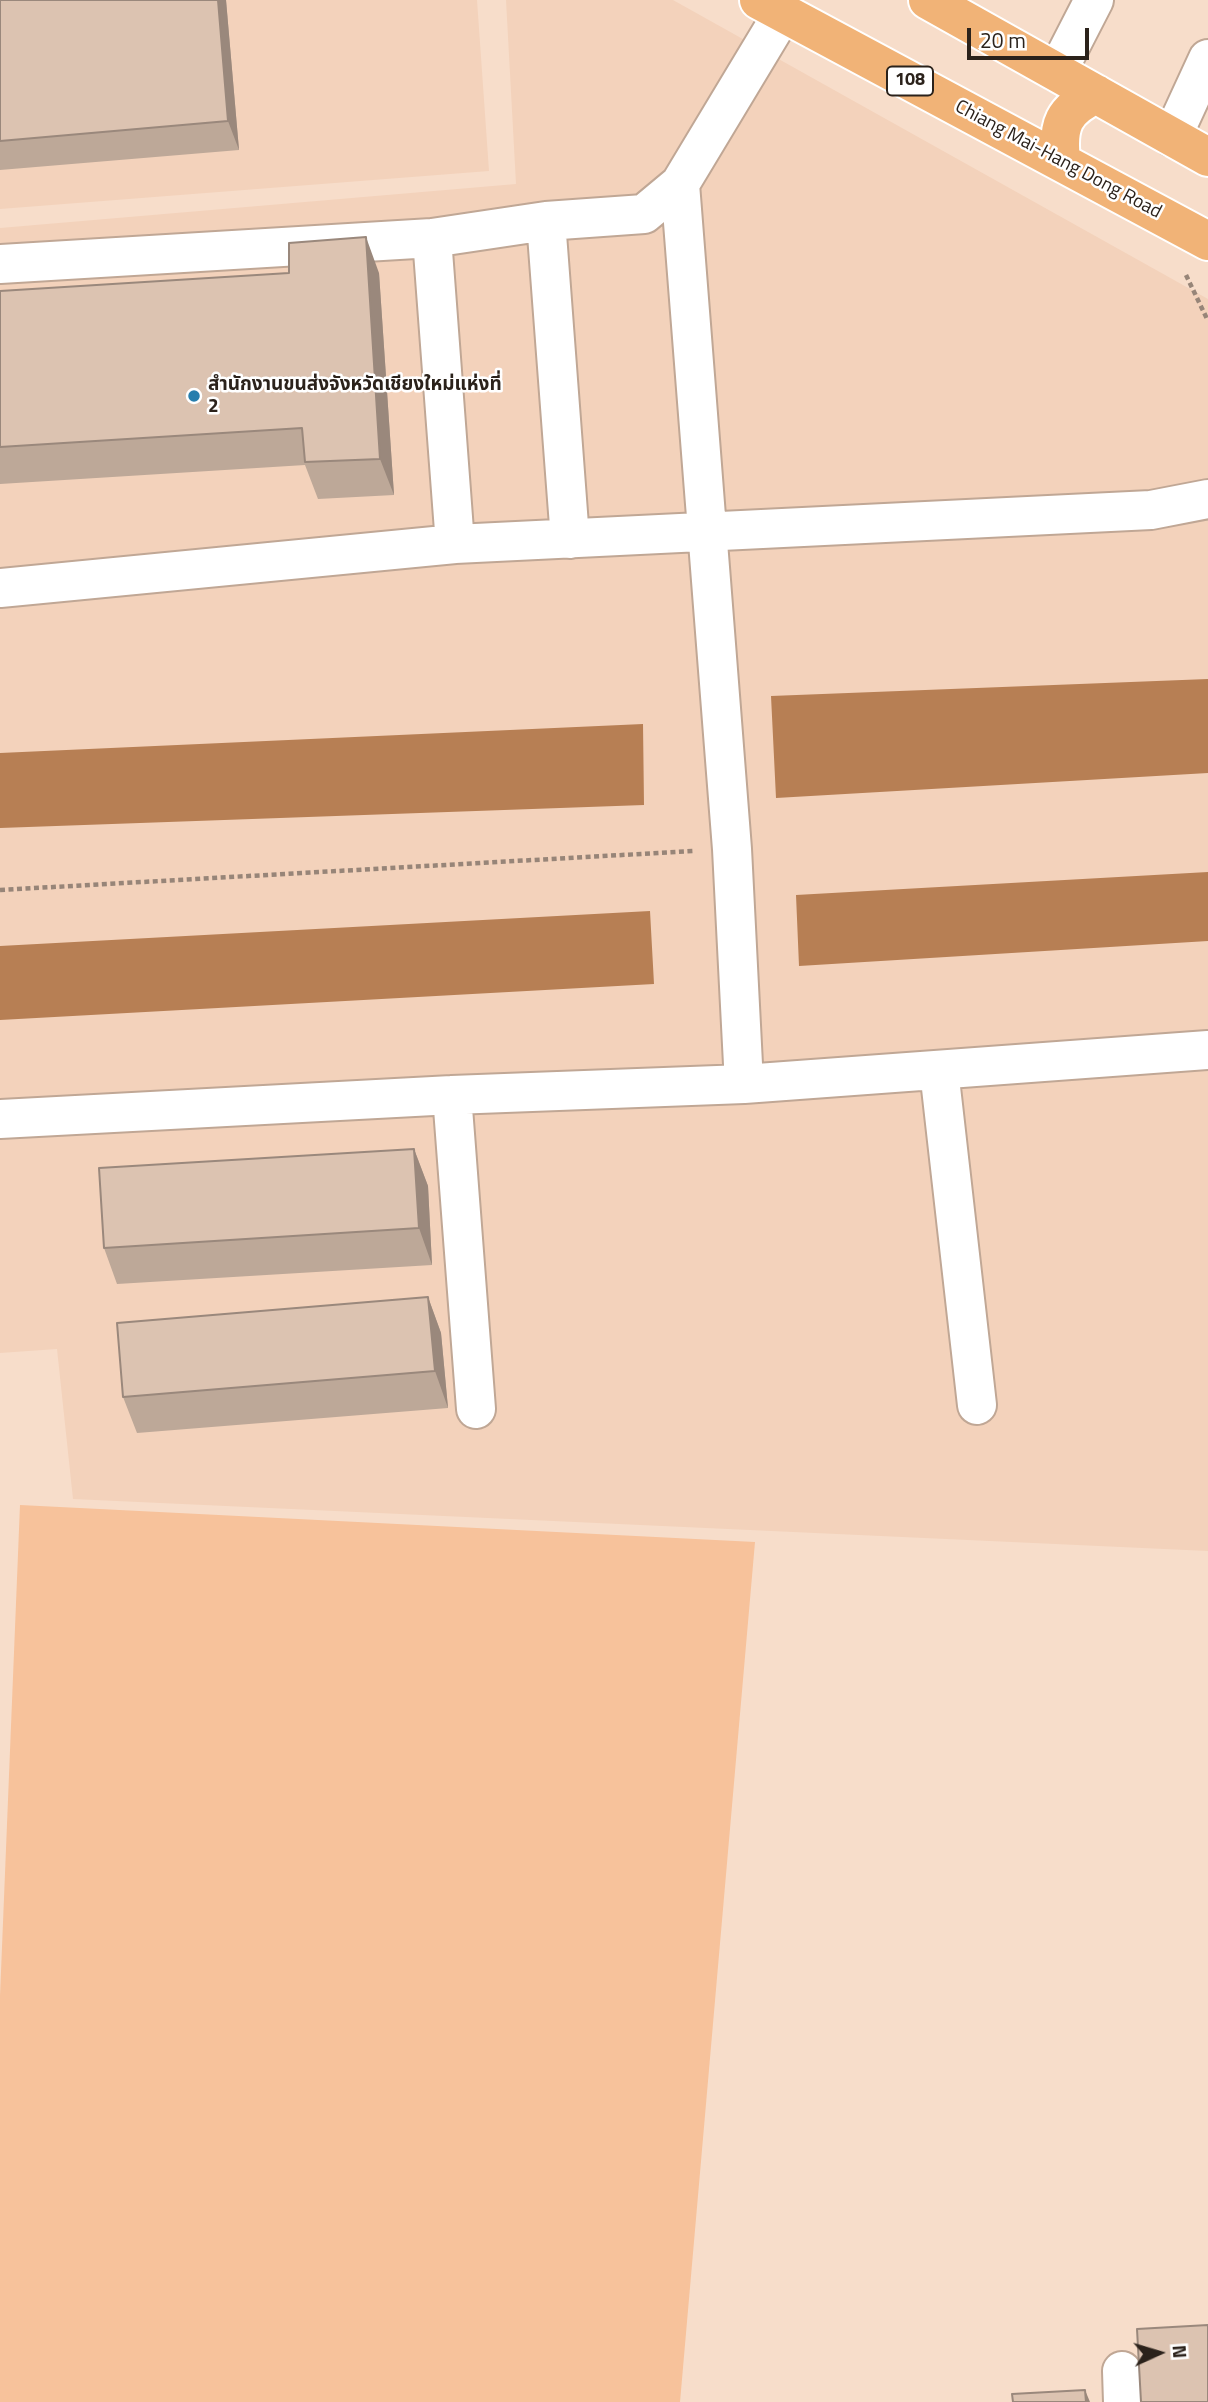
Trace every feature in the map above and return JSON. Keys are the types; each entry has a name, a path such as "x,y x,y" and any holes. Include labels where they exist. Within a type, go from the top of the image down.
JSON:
{"main road":[{"path":"928,0 1208,157"},
{"name":"Chiang Mai-Hang Dong Road","path":"771,6 1208,242"},
{"path":"1061,161 1059,140 1064,118 1077,103 1096,94"}],"street":[{"path":"1057,72 1094,0"},
{"path":"0,264 432,237 547,221 643,214 680,184 771,6"},
{"path":"1172,137 1208,59"},
{"path":"680,184 732,849 744,1084"},
{"path":"547,221 570,539"},
{"path":"432,237 455,544"},
{"path":"0,588 455,544 1151,510 1208,499"},
{"path":"0,1119 452,1095 744,1084 1208,1050"},
{"path":"939,1070 977,1405"},
{"path":"452,1095 476,1409"}],"path":[{"path":"0,890 732,849"}],"shaded area":[{"path":"0,0 477,0 489,171 0,209"},
{"path":"506,0 673,0 1208,299 1208,1551 73,1499 57,1349 0,1353 0,228 516,184"},
{"path":"1208,679 1208,773 776,798 771,696"},
{"path":"643,724 644,805 0,828 0,753"},
{"path":"1208,872 1208,941 799,966 796,895"},
{"path":"650,911 654,984 0,1020 0,946"},
{"path":"20,1505 755,1542 680,2402 0,2402 0,1996"}],"building":[{"path":"0,0 218,0 228,121 0,141"},
{"name":"สำนักงานขนส่งจังหวัดเชียงใหม่แห่งที่ 2","path":"366,237 380,459 305,462 302,428 0,447 0,291 289,273 289,243"},
{"path":"414,1149 419,1228 104,1248 99,1168"},
{"path":"428,1297 435,1371 123,1397 117,1323"},
{"path":"1208,2325 1208,2402 1141,2402 1137,2329"},
{"path":"1085,2390 1086,2402 1013,2402 1012,2394"}],"place":[{"name":"สำนักงานขนส่งจังหวัดเชียงใหม่แห่งที่ 2","path":"194,396"}]}
